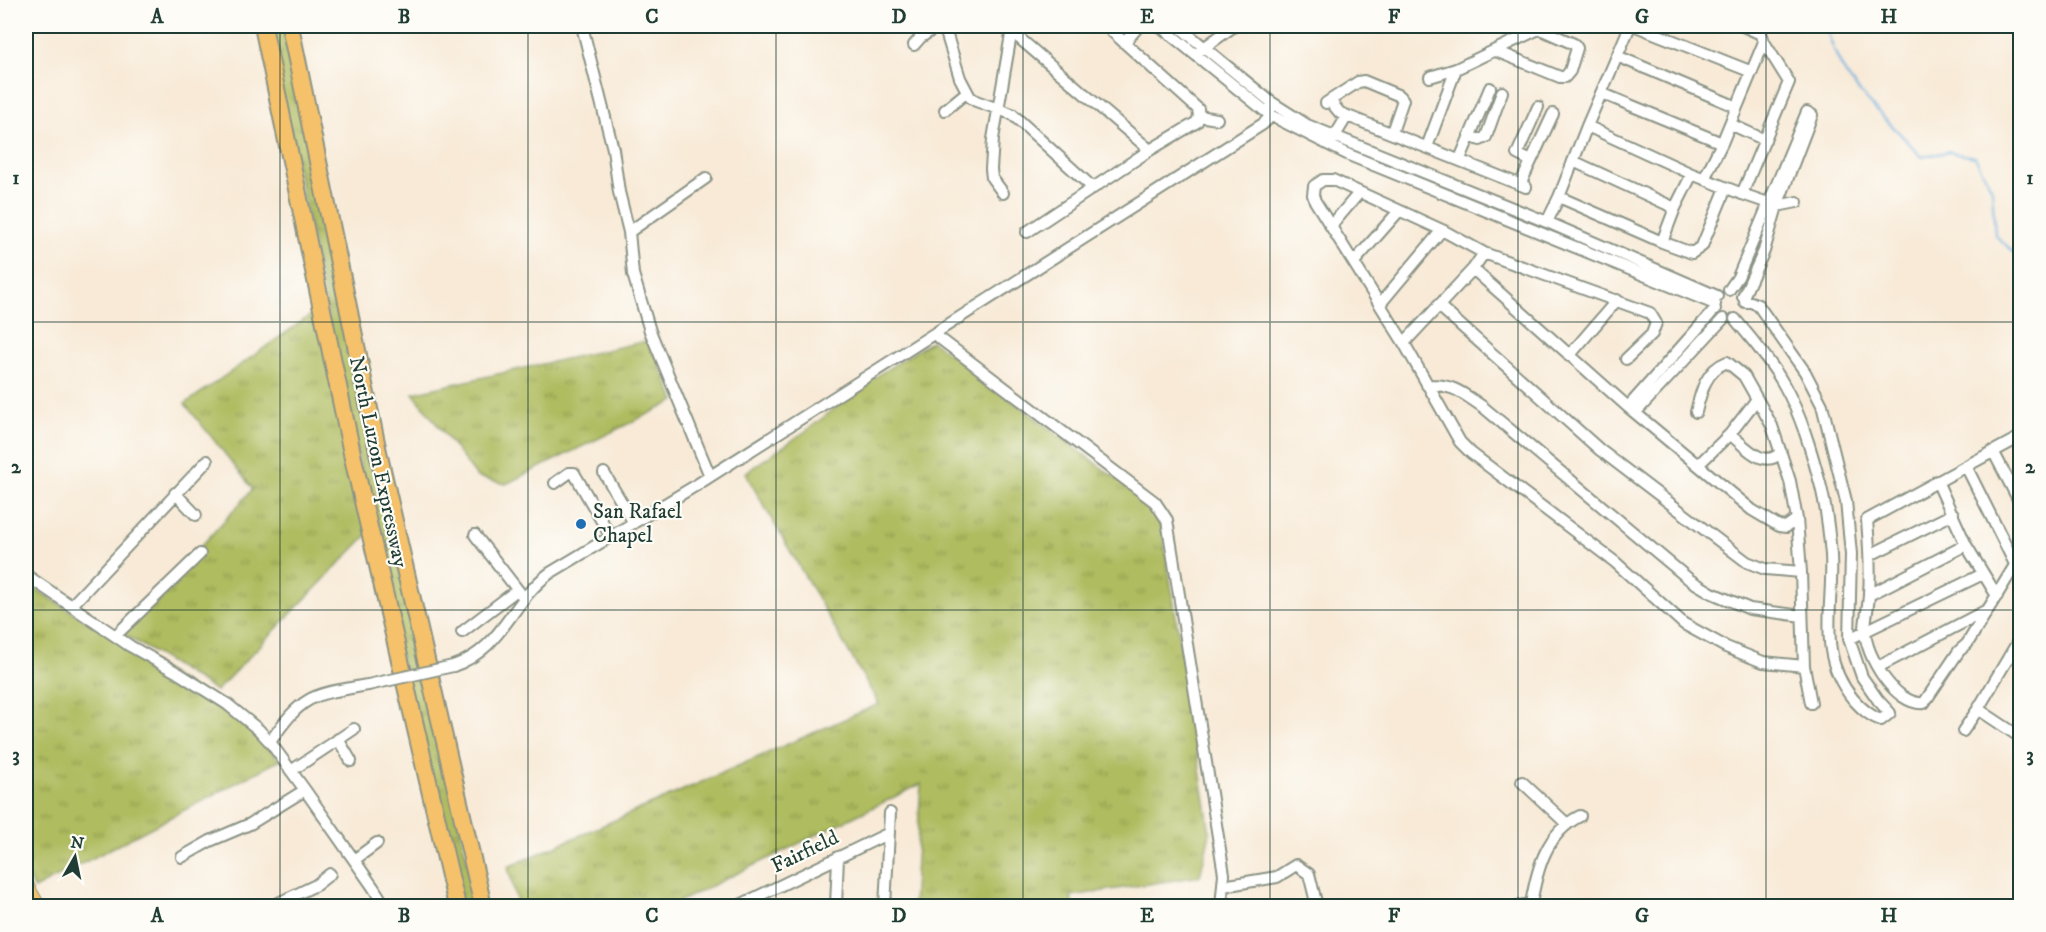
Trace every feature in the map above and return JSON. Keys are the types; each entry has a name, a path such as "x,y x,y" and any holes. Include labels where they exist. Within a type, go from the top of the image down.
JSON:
{"highway":[{"name":"North Luzon Expressway","path":"263,26 353,458 457,906"},
{"name":"North Luzon Expressway","path":"290,26 378,452 483,906"}],"main road":[{"path":"26,885 38,906"}],"street":[{"path":"582,26 613,149 633,274 650,331 710,476"},
{"path":"914,45 921,37 938,26"},
{"path":"944,26 967,92 976,101 1012,114 1093,188"},
{"path":"1027,232 1150,150 1197,122 1198,109 1106,26"},
{"path":"1125,42 1139,26"},
{"path":"1160,26 1329,139 1349,155 1716,303"},
{"path":"1178,26 1199,51 1270,115 1547,222 1716,303 1764,354 1784,385 1804,430 1820,484 1827,518 1831,591 1828,640 1832,659 1842,686 1862,710 1881,720 1890,713 1862,677 1850,643 1851,554 1846,501"},
{"path":"1199,51 1234,26"},
{"path":"1547,222 1630,26"},
{"path":"1636,26 1752,72"},
{"path":"1742,194 1789,82 1762,34 1743,26"},
{"path":"1430,77 1456,69 1543,27 1574,44 1577,48 1570,71 1565,77 1496,51"},
{"path":"1004,193 992,178 991,169 998,108 1012,29"},
{"path":"1012,29 1150,150"},
{"path":"1704,179 1752,72 1762,34"},
{"path":"1617,56 1737,107"},
{"path":"1426,147 1456,69"},
{"path":"1392,132 1403,105 1400,96 1364,81 1327,103 1344,114 1523,186 1554,114 1535,106 1517,154 1532,161"},
{"path":"1460,159 1486,86 1504,93 1486,137 1480,140 1469,136"},
{"path":"945,110 967,92"},
{"path":"1601,93 1722,143"},
{"path":"462,632 550,573 710,476 1263,124 1270,115 1271,102"},
{"path":"1632,409 1738,277 1810,113"},
{"path":"1329,139 1344,114"},
{"path":"1199,116 1217,118"},
{"path":"1730,124 1765,140"},
{"path":"1587,126 1742,194 1772,204 1797,202"},
{"path":"1573,161 1675,208"},
{"path":"1662,242 1675,208 1692,174"},
{"path":"628,232 706,178"},
{"path":"1626,359 1652,334 1656,323 1650,313 1484,253 1442,230 1327,179 1314,186 1313,195 1331,226 1404,343 1460,442 1471,453 1615,562 1684,624 1726,647 1763,662 1804,666"},
{"path":"1559,197 1687,253 1696,252 1701,246 1726,188"},
{"path":"1331,226 1359,193"},
{"path":"1632,409 1729,319 1744,310 1744,299 1764,251 1772,204"},
{"path":"1354,262 1399,211"},
{"path":"1380,304 1442,230"},
{"path":"1404,343 1473,269 1484,253"},
{"path":"1473,269 1569,356 1752,510 1779,526 1786,527 1797,519"},
{"path":"1729,290 1737,291 1744,299 1758,305 1804,372 1822,405 1847,510 1867,519"},
{"path":"1569,356 1617,300"},
{"path":"1438,305 1600,450 1747,562 1765,569 1801,572"},
{"path":"934,334 1155,502 1167,520 1224,873 1221,906"},
{"path":"1696,411 1706,380 1721,364 1727,362 1744,376 1772,426 1790,481 1797,519 1804,666 1811,703"},
{"path":"1427,385 1444,385 1460,391 1483,407 1697,584 1750,609 1802,616"},
{"path":"1698,465 1730,434 1757,399"},
{"path":"1730,434 1757,456 1767,460 1775,458 1781,452"},
{"path":"1867,519 2020,437"},
{"path":"1993,451 2020,503"},
{"path":"72,604 207,460"},
{"path":"1867,519 1870,555 1866,636 1870,652 1889,685 1913,702 1924,703 1959,651 1967,644 2018,562 1966,466"},
{"path":"555,483 569,473 574,473 611,537"},
{"path":"604,473 634,523"},
{"path":"1937,481 1966,545 1997,596"},
{"path":"175,493 196,515"},
{"path":"1870,555 1953,514"},
{"path":"475,536 521,594"},
{"path":"1869,595 1966,545"},
{"path":"115,636 200,554"},
{"path":"1850,643 1983,574"},
{"path":"26,575 72,604 115,636 227,704 270,742 385,906"},
{"path":"270,742 292,713 311,697 453,666 471,659 485,649 521,594"},
{"path":"1878,667 1988,610"},
{"path":"1963,731 1978,710 2020,638"},
{"path":"1978,710 2020,737"},
{"path":"291,771 354,729"},
{"path":"338,739 351,761"},
{"path":"1522,782 1567,824"},
{"path":"182,857 210,841 250,824 305,790"},
{"path":"885,906 890,813"},
{"path":"1519,906 1531,905 1538,867 1555,837 1567,824 1580,816"},
{"name":"Fairfield","path":"738,906 889,833"},
{"path":"354,860 378,843"},
{"path":"836,906 838,857"},
{"path":"1224,886 1277,877 1296,865 1309,874 1317,906"},
{"path":"272,906 316,885 330,874"}],"green space":[{"path":"267,26 285,26 477,906 461,906 402,663"},
{"path":"318,310 367,535 216,691 122,633 253,489 185,404"},
{"path":"650,340 675,401 506,484 477,477 413,393"},
{"path":"932,341 1145,500 1160,515 1210,833 1200,876 1071,896 1073,906 913,906 921,784 670,906 518,906 508,867 879,704 745,473 807,430 881,373"},
{"path":"26,583 241,718 280,760 34,889 26,873"}],"waterway":[{"path":"1825,26 1838,59 1851,81 1921,157 1948,152 1975,157 1992,189 1995,235 2020,258"}],"place":[{"name":"San Rafael Chapel","path":"581,524"}]}
